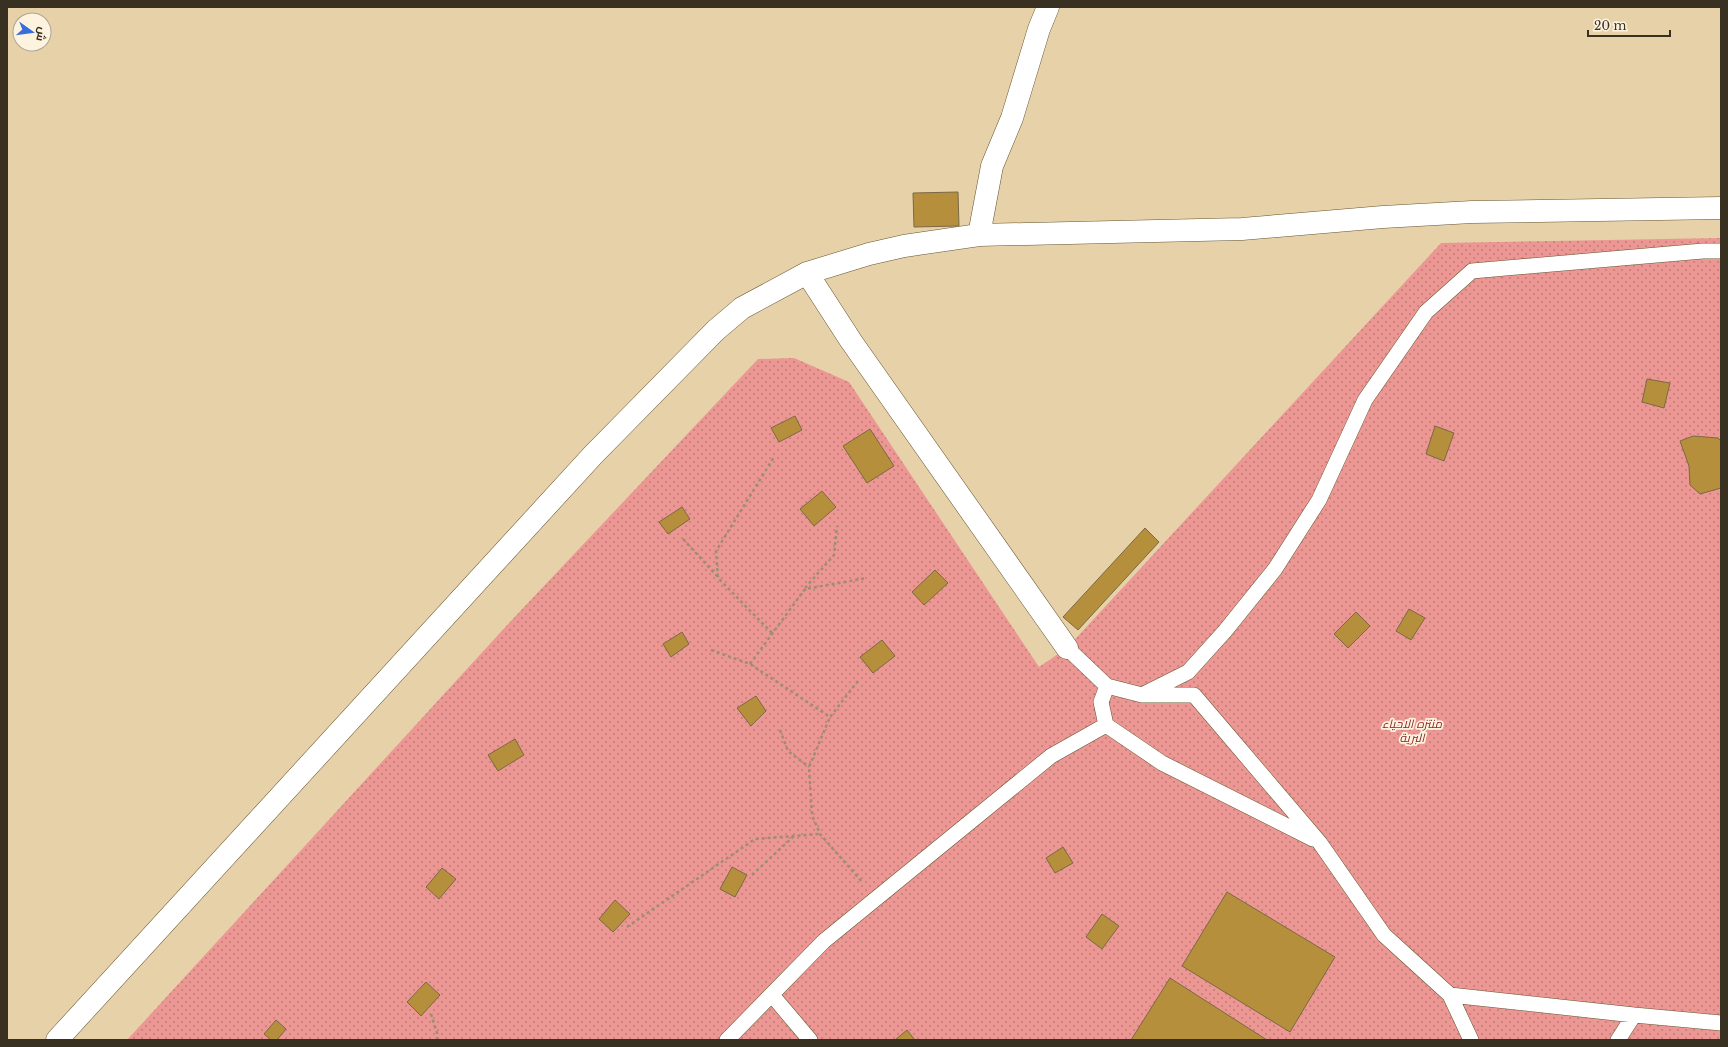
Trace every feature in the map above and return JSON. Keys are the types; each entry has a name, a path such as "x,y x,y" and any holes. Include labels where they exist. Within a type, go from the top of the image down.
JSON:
{"street":[{"path":"979,235 992,166 1012,118 1039,29 1048,7"},
{"path":"57,1040 593,455 716,330 736,312 807,273 883,251 979,235 1242,229 1382,217 1472,212 1721,208"},
{"path":"807,273 851,342 1067,648"}],"lane":[{"path":"1142,695 1188,672 1225,631 1275,569 1319,500 1365,400 1426,312 1472,271 1703,251 1721,251"},
{"path":"1067,648 1107,686 1142,695 1194,695 1320,843 1384,935 1450,995 1471,1040"},
{"path":"1107,686 1101,702 1106,725 1162,763 1320,843"},
{"path":"727,1040 824,941 1051,756 1106,725"},
{"path":"772,995 810,1040"},
{"path":"1450,995 1634,1016 1721,1023"},
{"path":"1618,1040 1634,1016"}],"path":[{"path":"718,578 716,551 774,457"},
{"path":"750,664 805,588 834,555 838,526"},
{"path":"683,539 718,578 772,633"},
{"path":"805,588 867,578"},
{"path":"711,650 750,664 830,717"},
{"path":"858,681 830,717 809,767 812,815 820,834 877,898"},
{"path":"780,730 788,751 809,767"},
{"path":"627,926 755,839 820,834"},
{"path":"752,875 795,836"},
{"path":"431,1014 437,1033 437,1040"}],"green space":[{"name":"منتزه الاحياء البرية","path":"1721,238 1721,1040 127,1040 511,621 758,359 794,358 849,382 1039,667 1067,648 1441,243"}],"building":[{"path":"958,192 959,226 914,227 913,193"},
{"path":"1647,379 1670,383 1664,408 1642,402"},
{"path":"795,416 802,430 779,442 771,428"},
{"path":"1435,426 1454,433 1444,461 1426,454"},
{"path":"870,429 894,466 867,483 843,446"},
{"path":"1693,436 1718,438 1721,441 1721,488 1700,494 1690,485 1689,466 1680,441"},
{"path":"822,491 836,507 814,526 800,509"},
{"path":"682,507 690,519 668,534 659,522"},
{"path":"1145,528 1159,542 1078,630 1063,617"},
{"path":"935,570 948,583 924,605 912,592"},
{"path":"1409,609 1425,618 1411,640 1396,631"},
{"path":"1356,612 1370,626 1348,648 1334,634"},
{"path":"682,632 689,644 671,657 663,644"},
{"path":"882,640 895,656 873,673 860,657"},
{"path":"756,696 766,711 751,726 737,708"},
{"path":"515,739 524,755 498,771 488,755"},
{"path":"1063,847 1073,863 1055,873 1046,858"},
{"path":"732,867 747,875 735,897 720,889"},
{"path":"442,868 456,879 439,899 426,887"},
{"path":"1227,892 1335,957 1290,1032 1182,966"},
{"path":"615,900 630,914 613,932 599,919"},
{"path":"1102,914 1119,926 1102,949 1086,937"},
{"path":"1170,978 1267,1040 1131,1040"},
{"path":"426,982 440,995 421,1016 407,1002"},
{"path":"276,1020 286,1029 277,1040 271,1040 264,1034"},
{"path":"907,1030 915,1040 895,1040"}]}
